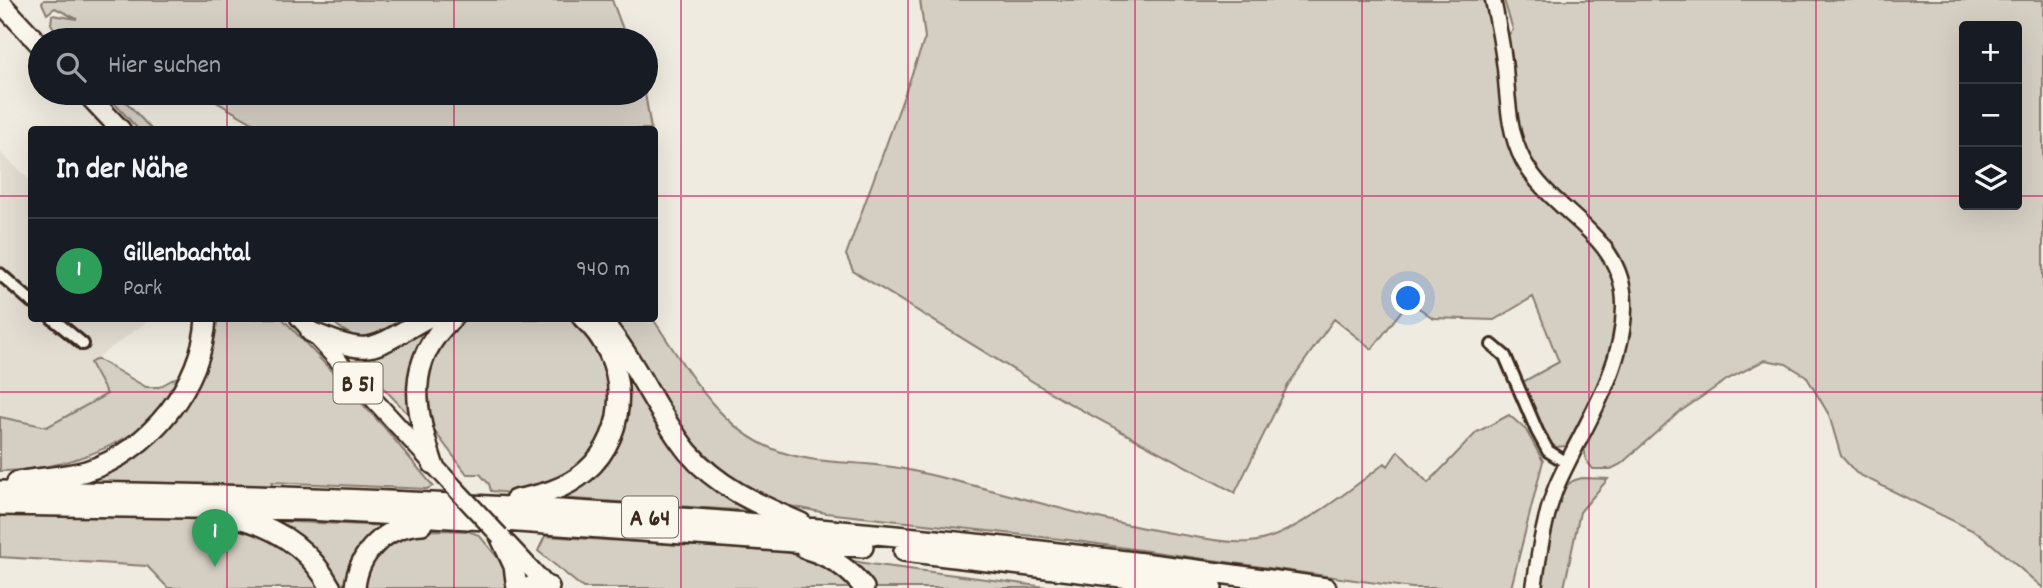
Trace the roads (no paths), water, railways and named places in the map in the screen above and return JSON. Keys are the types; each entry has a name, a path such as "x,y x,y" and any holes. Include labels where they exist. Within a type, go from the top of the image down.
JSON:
{"highway":[{"path":"0,2 28,31"},
{"path":"97,105 117,126"},
{"path":"0,485 86,471 130,448 157,426 192,377 206,322"},
{"path":"305,325 344,345 366,349 377,346 421,322"},
{"path":"433,464 418,412 416,391 421,363 428,348 448,322"},
{"path":"486,505 547,494 569,483 586,472 608,441 618,409 619,388 607,346 587,322"},
{"path":"602,322 630,357 671,428 698,462 727,487 815,529"},
{"name":"A 64","path":"0,491 271,495 486,505 815,529 1026,550 1325,588"},
{"name":"A 64","path":"0,505 308,510 502,528 768,540 915,552 1212,588"},
{"path":"191,508 248,520 282,534 313,561 331,588"},
{"path":"355,588 358,571 379,539 395,530 415,524 502,528 516,573 517,588"},
{"path":"768,540 829,557 849,571 864,588"},
{"path":"527,588 536,585 549,588"}],"main road":[{"path":"1493,0 1501,32 1510,126 1523,160 1537,183 1596,238 1612,257 1622,279 1625,309 1612,369 1550,505 1534,588"},
{"name":"B 51","path":"305,325 454,487 502,528 549,588"}],"street":[{"path":"0,274 28,298"},
{"path":"57,322 83,344"},
{"path":"1492,345 1505,356 1548,451 1567,463"}],"place":[{"name":"Gillenbachtal","path":"215,567"}]}
